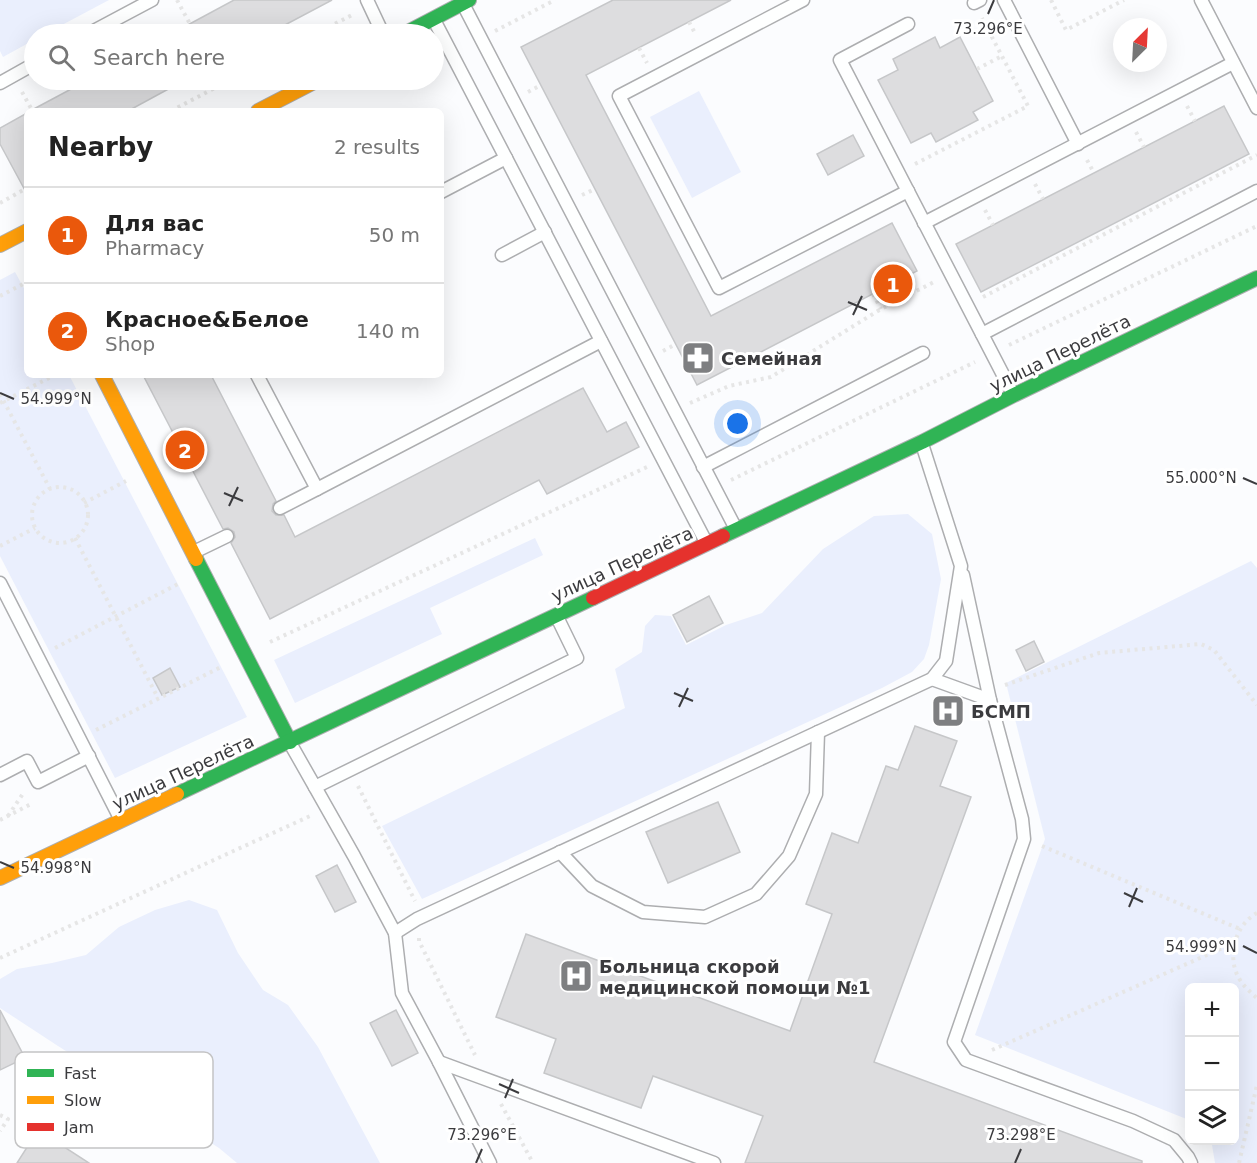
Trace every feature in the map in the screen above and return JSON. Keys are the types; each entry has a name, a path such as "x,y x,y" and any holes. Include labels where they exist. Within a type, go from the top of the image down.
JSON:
{"main road":[{"path":"424,24 466,2"},
{"path":"264,108 299,90"},
{"path":"0,245 24,233"},
{"name":"улица Перелёта","path":"0,878 922,442 1257,278"},
{"path":"104,378 290,742"}],"lane":[{"path":"107,24 152,0"},
{"path":"368,0 379,24"},
{"path":"803,0 619,96 719,288 908,191"},
{"path":"1004,0 1081,148"},
{"path":"1201,0 1257,108"},
{"path":"466,2 736,530"},
{"path":"434,19 437,24"},
{"path":"908,24 840,60 1014,395"},
{"path":"444,38 707,544"},
{"path":"924,223 1081,148 1233,63"},
{"path":"0,83 24,70"},
{"path":"444,190 506,158"},
{"path":"982,334 1257,191"},
{"path":"502,255 545,232"},
{"path":"280,508 602,341"},
{"path":"704,466 923,353"},
{"path":"259,378 317,489"},
{"path":"922,442 961,566 989,696 1022,819 1024,839 954,1042 966,1060 1133,1121 1174,1140 1191,1163"},
{"path":"193,553 227,536"},
{"path":"395,933 417,920 560,852 932,679 946,661 961,566"},
{"path":"0,583 122,821"},
{"path":"315,787 577,658 556,616"},
{"path":"932,679 989,696"},
{"path":"560,852 592,886 643,912 705,917 756,894 789,856 816,794 818,732"},
{"path":"290,742 395,933 402,993 490,1163"},
{"path":"0,775 27,761 38,782 89,756"},
{"path":"439,1062 714,1163"}],"path":[{"path":"177,0 190,24"},
{"path":"495,31 555,0"},
{"path":"1051,0 1066,30 1124,0"},
{"path":"898,173 1028,106 977,2"},
{"path":"334,24 357,12"},
{"path":"689,22 699,40"},
{"path":"639,48 648,66"},
{"path":"977,69 1002,56"},
{"path":"527,92 541,85"},
{"path":"177,108 211,90"},
{"path":"1184,101 1195,121"},
{"path":"1134,127 1144,147"},
{"path":"1081,148 1094,173"},
{"path":"980,299 1257,155"},
{"path":"1033,179 1043,199"},
{"path":"581,196 595,189"},
{"path":"0,203 24,190"},
{"path":"982,205 993,225"},
{"path":"688,403 729,386 771,377 881,309 950,273"},
{"path":"0,296 24,284"},
{"path":"893,284 901,299"},
{"path":"873,294 881,309"},
{"path":"662,351 676,344"},
{"path":"2,402 49,378"},
{"path":"0,394 2,402 50,489"},
{"path":"80,738 244,655 663,459"},
{"path":"84,503 150,469"},
{"path":"50,489 73,491 80,496 87,510 86,526 81,533 67,542 48,541 35,528 32,519 36,501 50,489"},
{"path":"0,546 35,528"},
{"path":"75,538 158,698"},
{"path":"38,657 202,572"},
{"path":"989,696 1099,653 1201,644 1214,650 1257,705"},
{"path":"350,770 415,902 419,941 488,1080 533,1163"},
{"path":"8,816 34,776"},
{"path":"0,820 31,804"},
{"path":"0,958 327,808"},
{"path":"1024,839 1240,929"},
{"path":"1257,913 1240,929 1234,943 1233,964 1241,983 1257,998"},
{"path":"966,1060 1234,943"},
{"path":"1239,1163 1257,1086"},
{"path":"0,1114 8,1119 0,1131"}],"shaded area":[{"path":"0,0 109,0 64,24 24,24 24,45 3,57 0,51"},
{"path":"699,91 741,172 692,198 650,117"},
{"path":"15,272 24,288 24,378 71,378 247,717 115,778 0,556 0,280"},
{"path":"908,514 932,534 941,579 929,645 924,659 912,672 882,688 422,899 382,826 625,708 615,669 642,652 645,626 655,615 671,616 686,645 726,625 762,613 823,549 874,516"},
{"path":"535,538 543,555 430,608 442,634 295,703 274,660"},
{"path":"1251,561 1257,568 1257,1163 1215,1163 1212,1145 1239,1145 1239,983 1185,983 1185,1118 975,1035 1045,839 1006,683"},
{"path":"189,900 217,910 238,953 263,990 288,1005 318,1047 380,1163 237,1163 213,1144 213,1052 67,1052 0,1008 0,979 17,969 86,955 119,927 155,910"}],"building":[{"path":"234,0 332,0 287,24 190,24"},
{"path":"613,0 731,0 586,75 711,316 892,223 917,271 697,385 521,47"},
{"path":"935,37 940,48 960,37 993,101 973,112 978,120 936,142 931,133 911,143 878,80 898,70 893,59"},
{"path":"69,90 167,90 134,108 36,108"},
{"path":"1224,106 1249,154 981,292 956,244"},
{"path":"24,115 24,188 0,144 0,128"},
{"path":"853,135 864,156 828,175 817,154"},
{"path":"145,378 213,378 276,501 272,511 276,515 284,515 295,537 583,388 607,432 626,422 639,447 547,494 539,480 270,619 231,543 235,537 234,532 228,528 223,529"},
{"path":"709,596 723,623 687,642 673,615"},
{"path":"1034,641 1044,662 1026,671 1016,650"},
{"path":"170,668 180,687 162,695 153,678"},
{"name":"Больница скорой медицинской помощи №1","path":"915,726 957,741 940,786 971,797 874,1062 1142,1161 1142,1163 745,1163 763,1116 653,1076 641,1108 544,1073 556,1039 496,1017 526,934 790,1031 832,914 806,904 832,833 858,843 886,766 898,770"},
{"path":"718,802 740,852 668,883 646,832"},
{"path":"337,865 356,902 335,912 316,876"},
{"path":"0,1010 22,1052 15,1052 15,1063 0,1070"},
{"path":"396,1010 418,1053 392,1066 370,1023"},
{"path":"27,1148 66,1148 89,1163 17,1163"}],"traffic: fast":[{"path":"423,24 469,0"},
{"path":"723,536 922,442 1257,278"},
{"path":"196,559 290,742"},
{"path":"177,794 593,598"}],"traffic: slow":[{"path":"264,108 299,90"},
{"path":"0,245 24,233"},
{"path":"104,378 196,559"},
{"path":"0,878 177,794"}],"traffic: jam":[{"path":"593,598 723,536"}],"place":[{"name":"Для вас","path":"893,284"},
{"name":"Семейная","path":"698,358"},
{"name":"Красное&Белое","path":"185,450"},
{"name":"БСМП","path":"948,711"},
{"name":"Больница скорой медицинской помощи №1","path":"576,976"}]}
